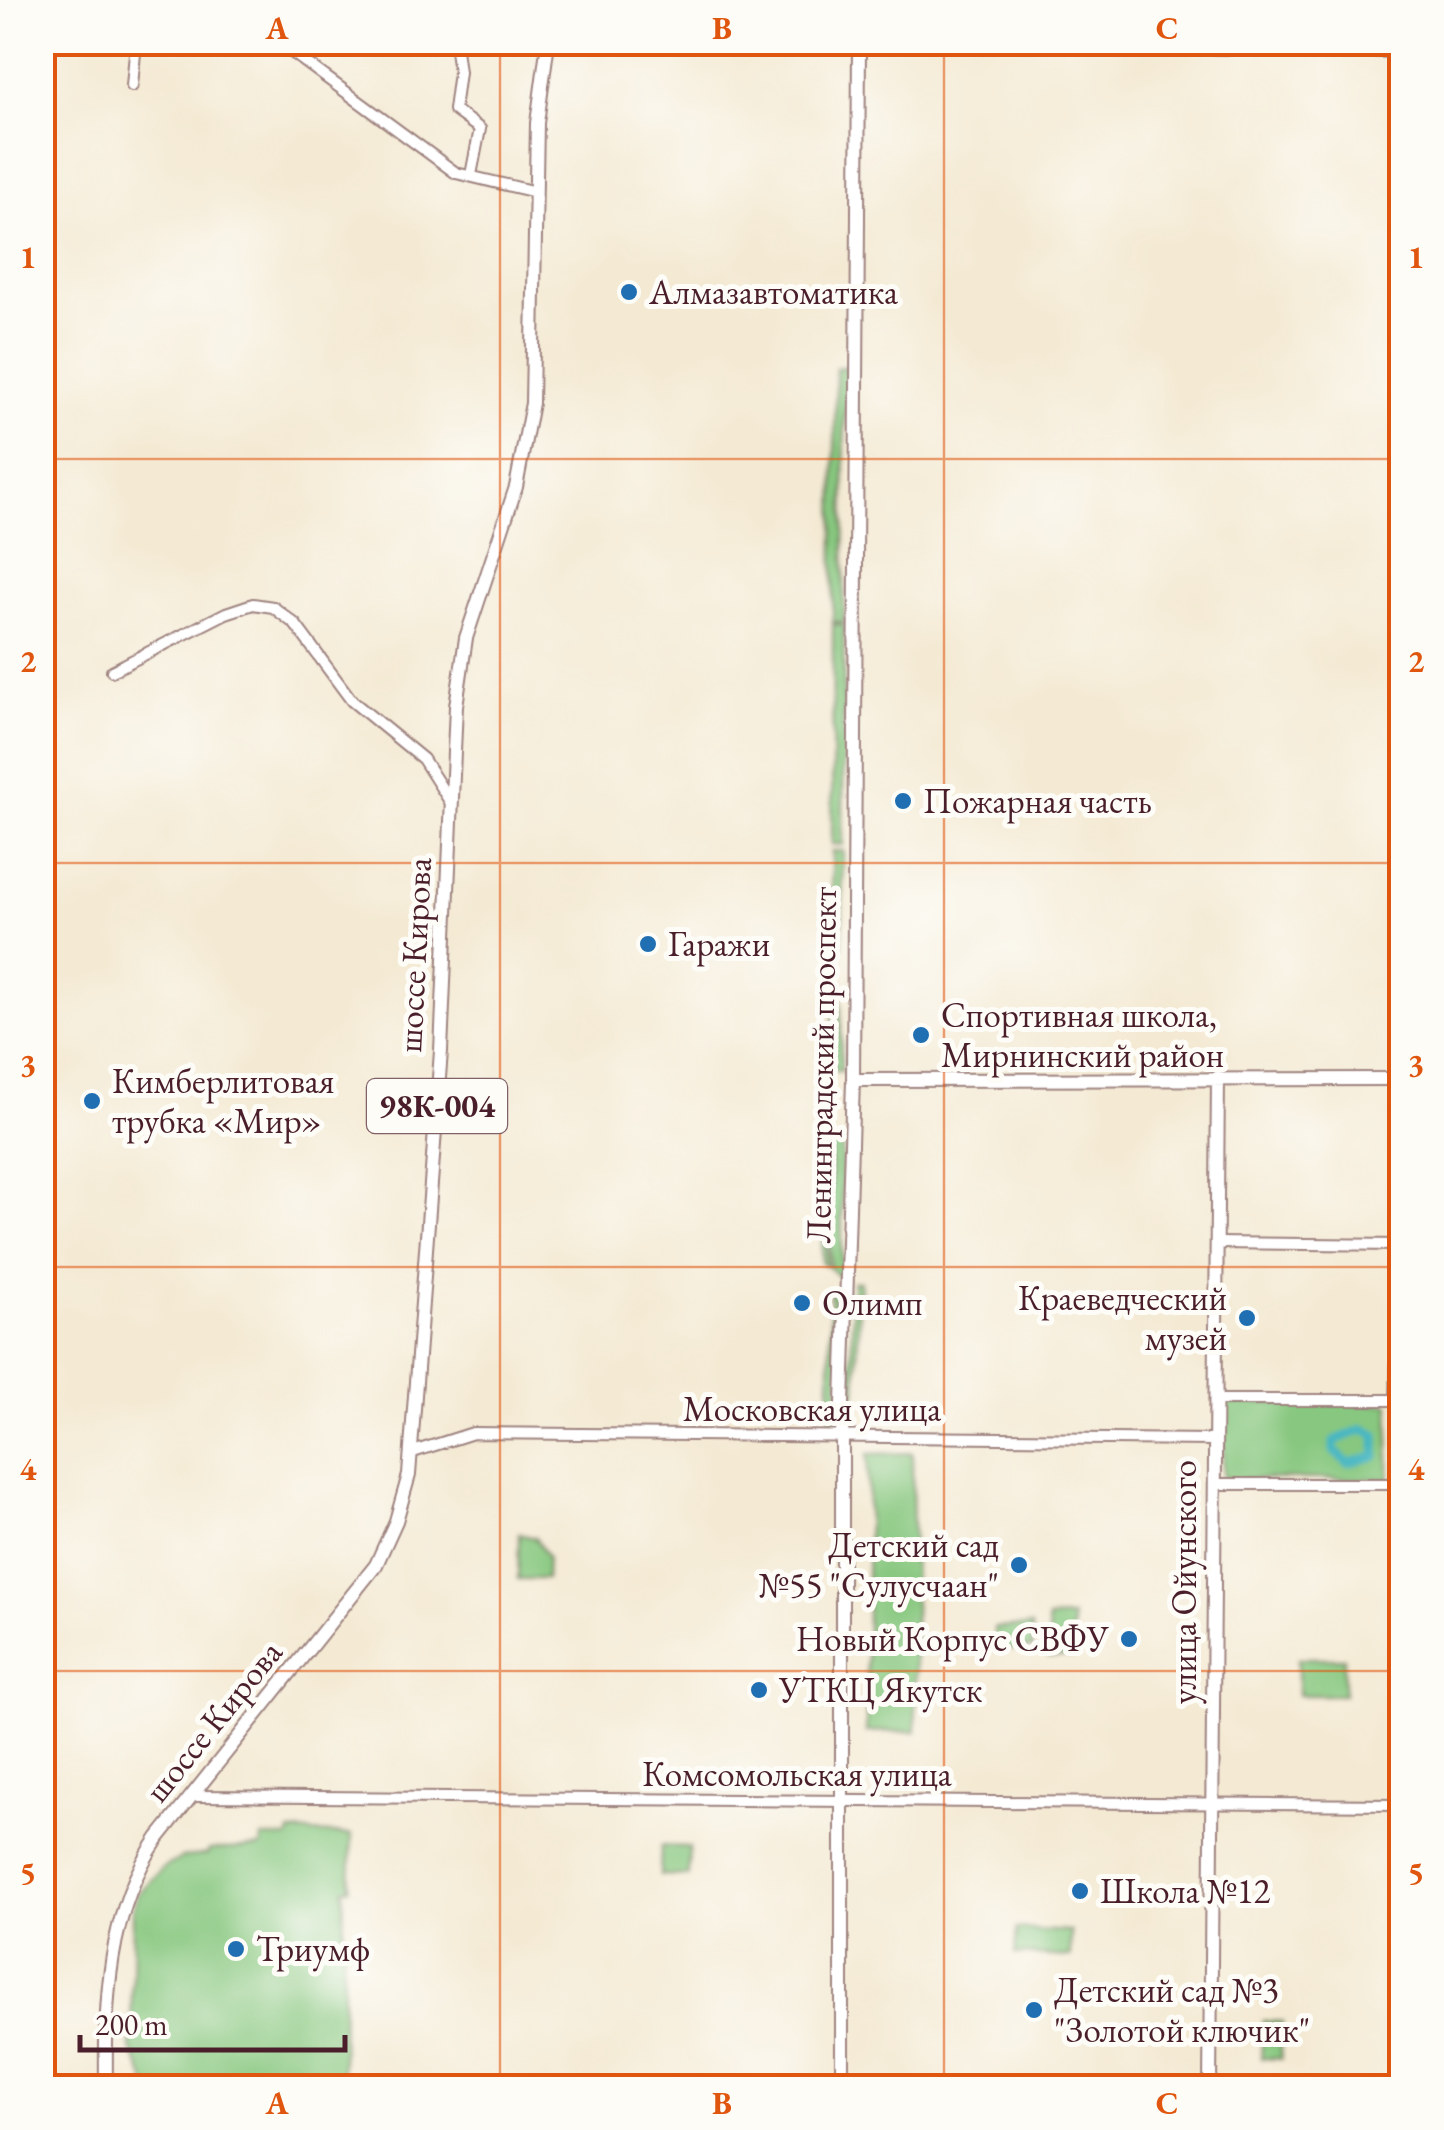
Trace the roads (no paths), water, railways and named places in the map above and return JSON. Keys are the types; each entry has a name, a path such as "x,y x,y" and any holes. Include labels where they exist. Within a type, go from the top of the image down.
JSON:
{"main road":[{"name":"шоссе Кирова","path":"106,2088 106,1987 124,1909 148,1852 376,1565 396,1521 413,1452 462,658 516,486 532,403 537,123 548,42"},
{"name":"Ленинградский проспект","path":"842,2088 842,1436 852,1080 861,42"},
{"name":"улица Ойунского","path":"1210,2088 1218,1077"},
{"path":"852,1080 1401,1079"}],"street":[{"path":"132,86 136,42"},
{"path":"278,42 456,173 536,192"},
{"path":"455,42 459,72 454,110 480,129 471,175"},
{"path":"861,42 1328,47 1402,52"},
{"path":"112,671 226,614 254,604 273,607 294,624 352,701 422,759 451,804"},
{"path":"1217,1400 1399,1400 1401,1079"},
{"path":"1216,1242 1400,1245"},
{"name":"Московская улица","path":"413,1452 473,1433 1214,1440"},
{"path":"1216,1484 1402,1484"},
{"name":"Комсомольская улица","path":"192,1796 1402,1806"}],"waterway":[{"path":"1364,1429 1376,1435 1376,1456 1348,1463 1334,1451 1334,1441 1364,1429"}],"place":[{"name":"Алмазавтоматика","path":"629,292"},
{"name":"Пожарная часть","path":"903,801"},
{"name":"Гаражи","path":"648,944"},
{"name":"Спортивная школа, Мирнинский район","path":"921,1035"},
{"name":"Кимберлитовая трубка «Мир»","path":"92,1101"},
{"name":"Олимп","path":"802,1303"},
{"name":"Краеведческий музей","path":"1247,1318"},
{"name":"Детский сад №55 \"Сулусчаан\"","path":"1019,1565"},
{"name":"Новый Корпус СВФУ","path":"1129,1639"},
{"name":"УТКЦ Якутск","path":"759,1690"},
{"name":"Школа №12","path":"1080,1891"},
{"name":"Триумф","path":"236,1949"},
{"name":"Детский сад №3 \"Золотой ключик\"","path":"1034,2010"}]}
